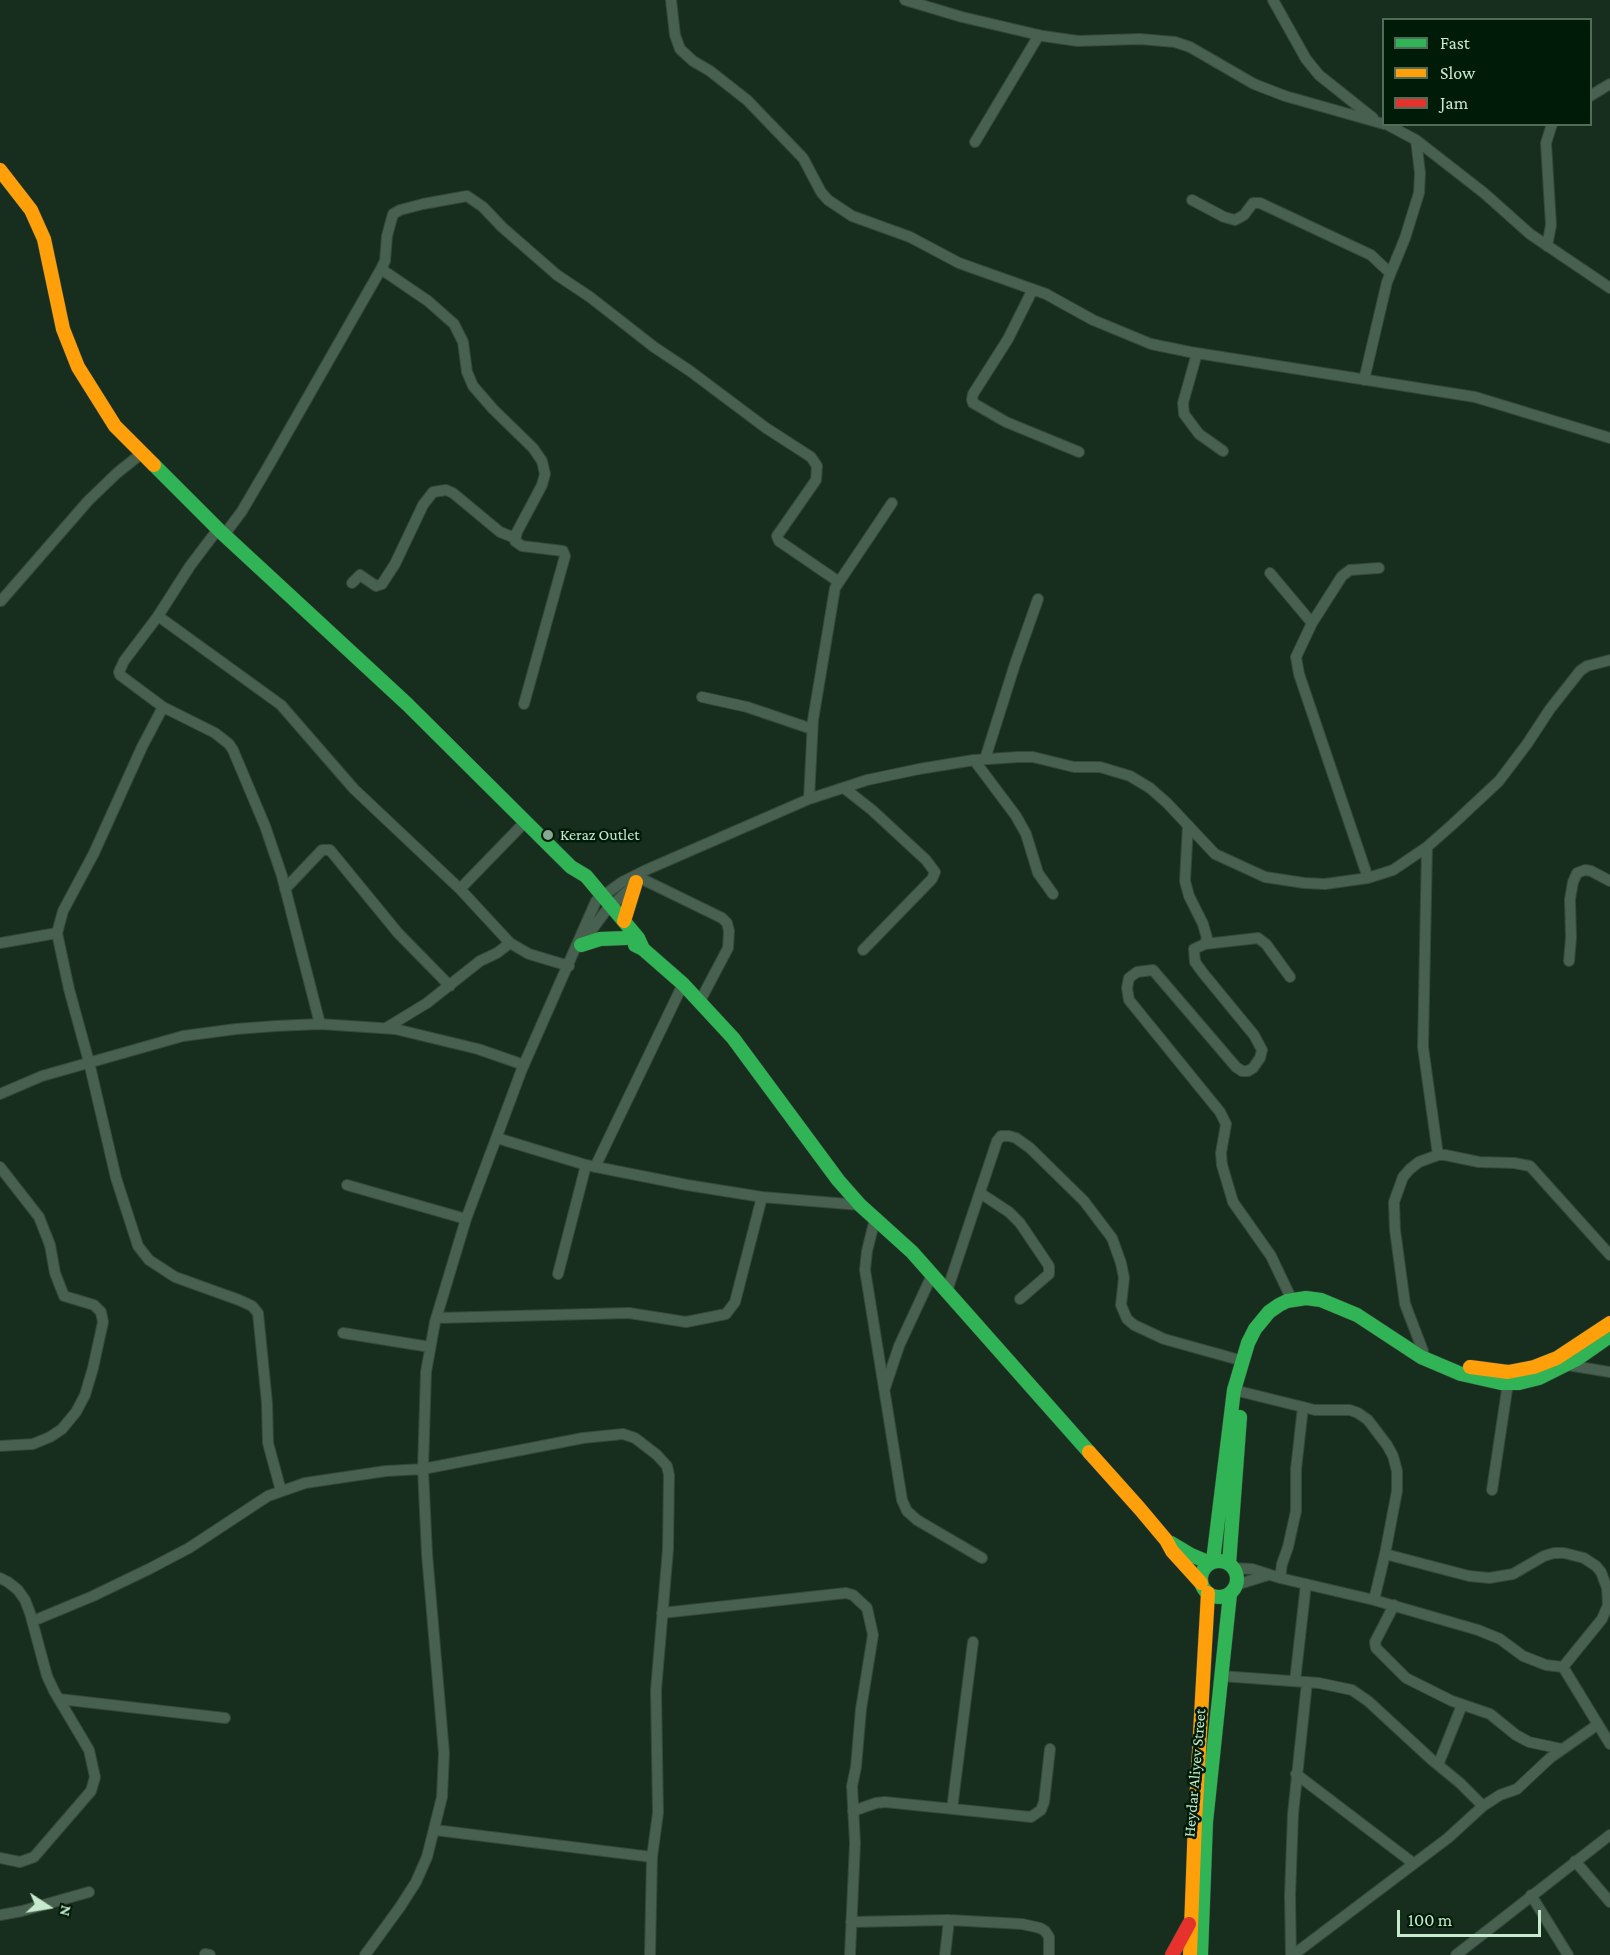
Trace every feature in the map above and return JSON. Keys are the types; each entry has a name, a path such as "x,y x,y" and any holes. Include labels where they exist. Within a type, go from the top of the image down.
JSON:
{"street":[{"path":"671,0 675,35 680,49 747,100 803,158 821,192 828,200 852,216 910,237 959,263 1033,289 1151,344 1475,397 1610,438"},
{"path":"905,0 962,17 1039,35 1078,41 1140,39 1175,42 1190,47 1254,84 1285,96 1382,123"},
{"path":"1273,0 1306,59 1319,75 1382,122"},
{"path":"975,142 1039,35"},
{"path":"1592,95 1610,84"},
{"path":"1389,126 1416,140 1484,193 1515,222 1610,288"},
{"path":"1547,246 1551,225 1546,143 1551,126"},
{"path":"1364,380 1383,295 1403,244 1419,193 1420,173 1416,140"},
{"path":"0,170 31,210 44,240 63,329 78,367 115,426 221,532 407,704 571,867 575,876 624,921 644,949"},
{"path":"320,1024 285,889 265,826 233,750 215,733 163,707 126,680 119,672 124,661 158,616 190,566 242,510 269,465 385,261 387,236 393,214 400,210 457,197 472,198 557,275 766,428 811,457 817,465 816,480 777,536 779,541 839,582"},
{"path":"1192,200 1224,217 1235,220 1244,215 1253,203 1260,203 1371,255 1390,273"},
{"path":"381,268 428,301 454,324 463,342 467,372 472,386 542,460 544,474 542,485 515,538 517,544 563,551 565,556 524,704"},
{"path":"1033,289 1008,339 973,394 972,400 973,403 1006,422 1079,452"},
{"path":"1197,353 1183,403 1184,414 1199,434 1223,452"},
{"path":"1,601 88,501 117,472 141,454"},
{"path":"352,584 360,575 376,586 382,584 395,564 423,505 433,492 446,490 453,493 500,532 515,538"},
{"path":"809,799 812,729 834,594 839,582 892,503"},
{"path":"1368,878 1296,665 1296,657 1312,623 1337,582 1346,572 1379,568"},
{"path":"1270,573 1312,623"},
{"path":"985,759 1038,599"},
{"path":"158,616 281,705 354,789 460,889 510,943 529,954 569,966"},
{"path":"365,1955 400,1907 428,1857 442,1797 444,1753 427,1554 423,1469 426,1372 436,1318 466,1219 524,1065 569,966 604,903 641,876 809,799 867,780 898,774 974,760 1033,757 1074,766 1100,767 1130,776 1150,788 1215,854 1265,876 1304,884 1325,884 1368,878 1393,870 1427,847 1499,781 1580,671 1587,666 1610,660"},
{"path":"702,697 747,707 812,729"},
{"path":"163,707 142,747 94,853 63,911 57,933 116,1178 138,1246 149,1260 175,1277 252,1306 258,1313 267,1404 268,1443 281,1491"},
{"path":"974,760 1016,816 1026,834 1038,873 1053,894"},
{"path":"844,788 873,810 926,860 935,872 935,876 927,886 863,950"},
{"path":"460,889 525,822"},
{"path":"1188,825 1185,881 1189,896 1206,931 1205,944"},
{"path":"1427,847 1423,1047 1438,1155"},
{"path":"285,889 322,850 330,850 398,933 450,986"},
{"path":"1569,961 1570,899 1577,873 1585,870 1592,871 1610,881"},
{"path":"604,903 641,876"},
{"path":"624,921 641,876"},
{"path":"641,876 722,918 727,923 728,948 700,1001"},
{"path":"604,903 626,938 644,949 683,984 733,1038 818,1155 860,1205 912,1252 1166,1539 1191,1556 1212,1562 1222,1561 1231,1566 1252,1569 1268,1575 1394,1605 1488,1633 1523,1656 1546,1665 1563,1667"},
{"path":"0,943 57,933"},
{"path":"578,948 600,939 626,938"},
{"path":"1290,977 1266,944 1258,938 1205,944 1194,950 1195,962 1260,1044 1262,1050 1260,1058 1253,1068 1242,1071 1236,1067 1153,970 1137,972 1129,978 1127,988 1129,1000 1220,1112 1226,1124 1221,1153 1222,1165 1233,1202 1271,1256 1292,1300"},
{"path":"386,1028 427,1003 480,961 497,953 510,943"},
{"path":"558,1274 591,1166 683,984"},
{"path":"0,1104 3,1092 42,1076 183,1036 236,1029 320,1024 386,1028 478,1049 524,1065"},
{"path":"947,1291 997,1141 1001,1136 1008,1136 1016,1138 1030,1148 1084,1201 1112,1238 1124,1278 1120,1305 1127,1319 1134,1325 1164,1339 1243,1361"},
{"path":"497,1138 591,1166 762,1197 860,1205"},
{"path":"1419,1353 1405,1304 1395,1230 1394,1202 1403,1178 1419,1162 1438,1155 1445,1155 1479,1162 1530,1166 1610,1255"},
{"path":"0,1167 39,1217 50,1245 55,1273 64,1296 94,1305 101,1312 103,1322 85,1395 76,1412 62,1429 33,1444 0,1446"},
{"path":"347,1185 466,1219"},
{"path":"980,1193 1009,1212 1020,1223 1049,1266 1048,1274 1020,1299"},
{"path":"436,1318 629,1313 686,1322 726,1314 735,1302 762,1197"},
{"path":"875,1219 865,1270 899,1490 907,1511 917,1520 982,1558"},
{"path":"884,1391 899,1346 932,1275"},
{"path":"1204,1588 1202,1571 1212,1562 1243,1361 1255,1329 1263,1318 1279,1305 1306,1298 1320,1300 1357,1315 1419,1353 1461,1374 1481,1380 1508,1383 1539,1378 1567,1365 1610,1336"},
{"path":"1419,1353 1465,1366 1508,1372 1534,1367 1557,1358 1610,1323"},
{"path":"343,1333 430,1347"},
{"path":"1567,1365 1610,1372"},
{"path":"1492,1490 1508,1383"},
{"path":"1238,1386 1324,1412 1342,1410 1358,1413 1377,1431 1393,1456 1397,1471 1397,1491 1386,1554 1374,1600"},
{"path":"1233,1589 1237,1578 1231,1566 1231,1520 1238,1386"},
{"path":"1280,1578 1296,1511 1296,1469 1303,1407"},
{"path":"33,1621 93,1596 189,1548 247,1509 281,1491 321,1480 386,1471 423,1469 583,1438 623,1434 634,1438 657,1455 667,1466 669,1476 668,1549 656,1690 658,1813 652,1857 650,1955"},
{"path":"1166,1539 1172,1551 1204,1588 1221,1597 1233,1589 1268,1575"},
{"path":"1386,1554 1469,1576 1489,1578 1513,1574 1544,1556 1554,1553 1574,1555 1591,1562 1601,1572 1608,1596 1608,1614 1563,1667"},
{"path":"0,1578 18,1590 25,1600 33,1621 47,1676 89,1750 95,1777 91,1791 34,1857 20,1862 0,1858"},
{"path":"1295,1681 1306,1584"},
{"name":"Heydar Aliyev Street","path":"1190,1955 1204,1588"},
{"name":"Heydar Aliyev Street","path":"1201,1955 1206,1822 1221,1676 1233,1589"},
{"path":"662,1613 846,1593 861,1601 867,1608 873,1635 852,1786 855,1843 850,1955"},
{"path":"1394,1605 1375,1642 1376,1648 1406,1678 1462,1705 1490,1714 1516,1735 1529,1742 1562,1749"},
{"path":"952,1809 973,1641"},
{"path":"1563,1667 1610,1744"},
{"path":"1221,1676 1339,1686 1360,1695 1483,1806"},
{"path":"1292,1955 1291,1850 1296,1774 1307,1682"},
{"path":"59,1699 225,1718"},
{"path":"1438,1765 1462,1705"},
{"path":"1292,1955 1448,1838 1483,1806 1500,1795 1517,1789 1550,1758 1597,1725"},
{"path":"854,1811 885,1802 1031,1817 1041,1810 1044,1802 1050,1749"},
{"path":"1296,1774 1413,1863"},
{"path":"435,1830 652,1857"},
{"path":"1456,1955 1610,1835"},
{"path":"1575,1861 1610,1902"},
{"path":"0,1915 89,1892"},
{"path":"1531,1895 1568,1955"},
{"path":"1172,1955 1191,1919"},
{"path":"851,1922 950,1920 1040,1928 1049,1937 1049,1955"},
{"path":"945,1955 950,1920"},
{"path":"205,1954 210,1955"}],"traffic: fast":[{"path":"154,465 221,532 407,704 571,867 586,876 638,938 643,949"},
{"path":"581,945 600,939 626,938"},
{"path":"635,945 643,949 683,984 733,1038 838,1180 860,1205 912,1252 1089,1452"},
{"path":"1213,1561 1234,1390 1248,1343 1255,1329 1269,1312 1279,1305 1287,1301 1306,1298 1321,1300 1357,1315 1421,1357 1461,1374 1501,1383 1519,1383 1539,1378 1577,1359 1610,1336"},
{"path":"1229,1564 1240,1417"},
{"path":"1171,1543 1210,1563"},
{"path":"1219,1561 1232,1566 1237,1579 1232,1592 1219,1597 1206,1592 1201,1579 1206,1566 1219,1561"},
{"path":"1201,1955 1206,1822 1230,1594"}],"traffic: slow":[{"path":"0,170 31,210 44,239 63,329 78,367 115,426 154,465"},
{"path":"624,921 636,882"},
{"path":"1470,1367 1508,1372 1534,1367 1557,1358 1610,1323"},
{"path":"1089,1452 1201,1583"},
{"path":"1190,1955 1208,1593"}],"traffic: jam":[{"path":"1172,1955 1189,1924"}],"place":[{"name":"Keraz Outlet","path":"548,835"}]}
